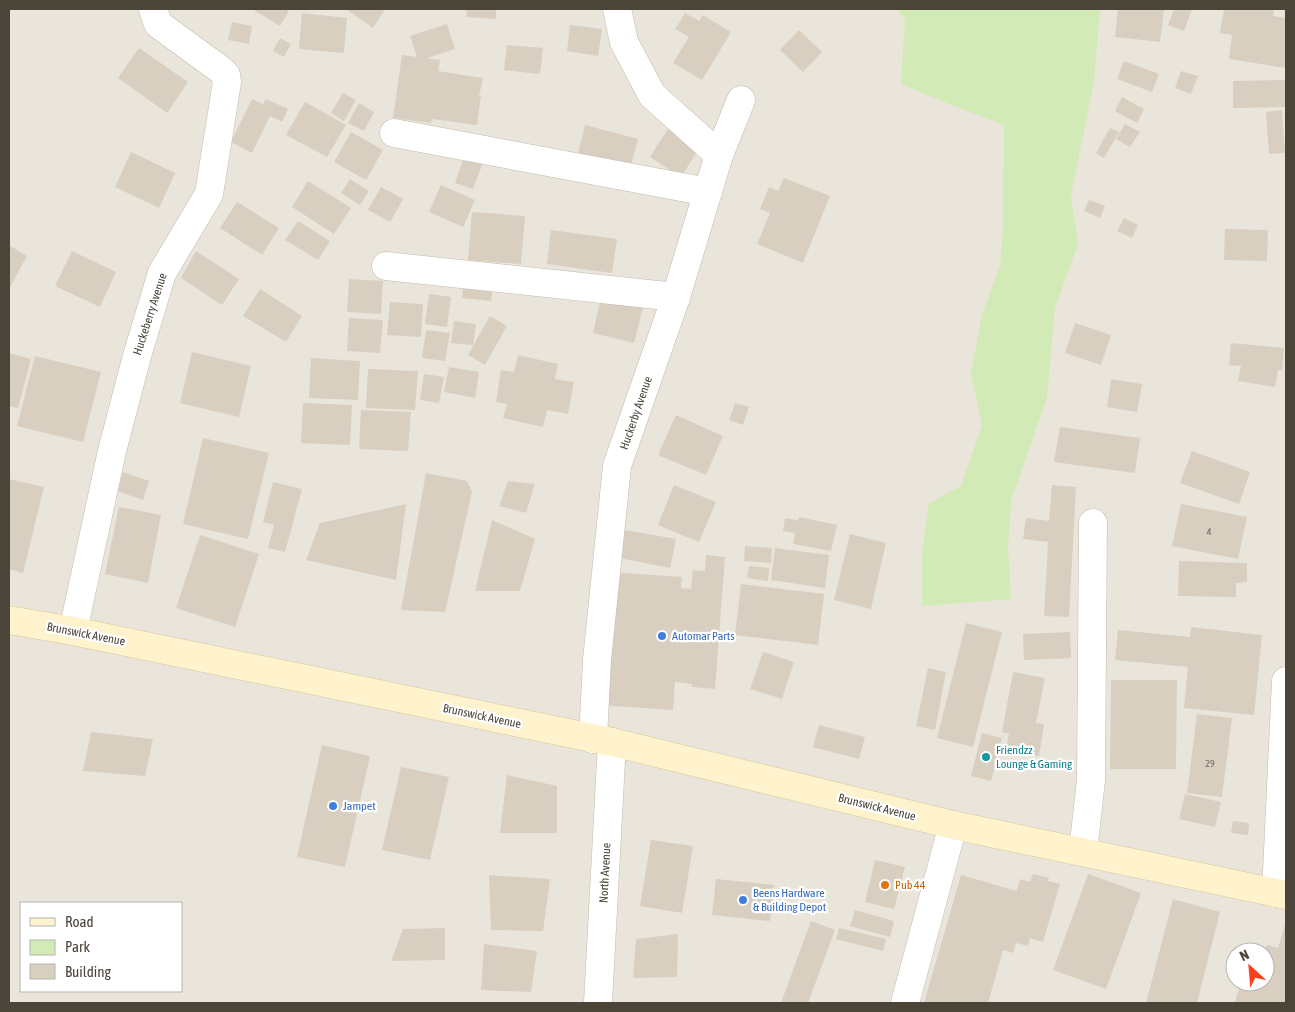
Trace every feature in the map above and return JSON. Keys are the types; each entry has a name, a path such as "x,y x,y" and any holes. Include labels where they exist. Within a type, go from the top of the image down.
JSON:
{"main road":[{"name":"Brunswick Avenue","path":"9,620 74,631 603,740 953,825 1281,894"}],"street":[{"name":"Huckeberry Avenue","path":"74,631 112,451 136,356 162,273 209,194 227,82 226,75 221,70 158,24 153,9"},
{"path":"617,9 624,42 652,95 719,155"},
{"name":"Huckerby Avenue","path":"603,740 596,660 617,466 676,298 719,155 741,100"},
{"path":"394,133 708,192"},
{"path":"386,266 676,298"},
{"path":"1083,852 1091,780 1093,522"},
{"path":"1281,894 1286,681"},
{"name":"North Avenue","path":"598,1003 603,740"},
{"path":"905,1003 953,825"}],"shaded area":[{"path":"9,9 1286,9 1286,1003 9,1003"}],"green space":[{"path":"897,9 1100,9 1094,81 1071,195 1078,245 1055,307 1047,397 1011,501 1008,548 1011,599 922,606 922,553 929,503 961,486 982,425 971,374 982,315 1000,266 1003,230 1004,125 901,84 905,20"}],"building":[{"path":"252,9 286,9 289,11 280,26"},
{"path":"346,9 385,9 373,28"},
{"path":"467,9 496,9 496,19 466,17"},
{"path":"1118,9 1164,9 1160,42 1115,37"},
{"path":"1174,9 1192,9 1184,31 1168,25"},
{"path":"1224,9 1274,9 1273,16 1286,18 1286,68 1229,59 1232,35 1220,33"},
{"path":"302,13 347,18 344,53 299,49"},
{"path":"685,13 699,21 703,15 731,32 702,80 673,63 689,37 675,29"},
{"path":"232,22 252,26 249,44 228,40"},
{"path":"447,24 455,49 427,58 440,60 438,71 483,78 479,96 481,96 477,125 432,119 431,123 393,118 402,55 417,57 410,36"},
{"path":"570,25 602,29 598,56 567,51"},
{"path":"799,30 822,52 803,72 780,50"},
{"path":"280,38 291,44 284,57 273,51"},
{"path":"507,45 543,48 540,74 504,70"},
{"path":"139,48 188,82 167,113 118,78"},
{"path":"1124,61 1159,74 1152,92 1117,79"},
{"path":"1181,71 1198,76 1191,94 1175,88"},
{"path":"1286,80 1286,107 1233,108 1233,81"},
{"path":"343,93 356,100 344,121 331,113"},
{"path":"1122,97 1144,109 1137,123 1115,111"},
{"path":"252,99 263,104 266,99 288,109 282,122 270,116 252,153 231,142"},
{"path":"305,102 346,125 327,157 286,135"},
{"path":"359,103 374,112 364,131 348,123"},
{"path":"1282,110 1285,153 1269,154 1266,112"},
{"path":"1125,124 1140,132 1130,147 1116,139"},
{"path":"585,125 638,139 630,168 578,154"},
{"path":"669,127 700,147 681,177 650,157"},
{"path":"1110,128 1119,132 1104,158 1096,153"},
{"path":"351,132 383,150 366,180 334,162"},
{"path":"131,152 175,173 159,208 115,187"},
{"path":"465,154 484,160 473,189 455,183"},
{"path":"784,178 830,196 803,263 757,244 770,213 760,209 769,187 778,191"},
{"path":"350,179 369,191 360,205 341,193"},
{"path":"308,181 351,208 334,234 292,207"},
{"path":"441,185 475,200 463,227 429,212"},
{"path":"381,187 403,199 390,222 368,210"},
{"path":"1089,200 1105,206 1100,218 1084,211"},
{"path":"237,202 279,228 262,255 220,228"},
{"path":"472,212 525,216 521,264 468,260"},
{"path":"1124,218 1138,225 1132,238 1117,231"},
{"path":"298,221 330,241 318,260 285,240"},
{"path":"1225,229 1268,230 1267,261 1224,260"},
{"path":"551,230 617,239 612,273 547,264"},
{"path":"9,245 27,256 9,289"},
{"path":"72,251 116,272 100,307 55,286"},
{"path":"196,251 239,279 222,305 181,278"},
{"path":"349,279 383,281 381,314 347,312"},
{"path":"464,282 493,284 491,301 462,298"},
{"path":"260,289 302,316 286,342 243,316"},
{"path":"602,293 644,303 634,343 593,333"},
{"path":"429,294 451,297 447,327 425,324"},
{"path":"390,302 423,304 421,337 387,335"},
{"path":"490,316 507,326 485,365 468,355"},
{"path":"349,318 383,320 380,353 347,351"},
{"path":"454,321 476,324 473,345 451,343"},
{"path":"1075,323 1111,335 1101,365 1065,353"},
{"path":"426,330 450,333 445,361 422,358"},
{"path":"1231,343 1284,348 1282,370 1278,370 1275,387 1238,381 1241,366 1229,365"},
{"path":"192,352 251,366 239,417 180,403"},
{"path":"9,353 31,359 18,408 9,406"},
{"path":"518,355 558,364 555,379 574,382 568,414 547,410 543,427 503,418 507,404 496,402 501,370 514,372"},
{"path":"35,356 101,372 83,442 17,426"},
{"path":"311,358 360,361 358,400 309,398"},
{"path":"449,367 479,372 475,398 444,392"},
{"path":"368,369 418,371 415,410 366,408"},
{"path":"424,374 444,377 439,403 420,400"},
{"path":"1111,379 1142,384 1137,412 1107,407"},
{"path":"303,403 352,405 350,445 301,443"},
{"path":"735,403 749,407 743,425 729,420"},
{"path":"361,410 411,412 408,451 359,449"},
{"path":"676,415 723,436 706,475 658,455"},
{"path":"1060,427 1140,438 1135,473 1054,462"},
{"path":"203,438 269,453 248,539 183,524"},
{"path":"1192,451 1250,472 1239,504 1180,483"},
{"path":"123,472 149,481 143,500 117,491"},
{"path":"426,473 467,481 472,492 445,612 401,610"},
{"path":"9,479 44,487 23,573 9,569"},
{"path":"508,481 535,484 526,513 499,506"},
{"path":"273,482 302,489 285,552 268,548 274,525 263,522"},
{"path":"674,485 716,502 699,542 658,525"},
{"path":"1052,485 1076,487 1069,617 1044,616 1048,542 1023,539 1026,518 1049,521"},
{"path":"406,504 396,580 306,560 320,523"},
{"path":"1181,504 1247,517 1238,559 1172,546"},
{"path":"119,507 161,515 148,583 105,574"},
{"path":"799,517 837,525 831,551 793,544 795,533 783,531 785,518 798,520"},
{"path":"492,520 535,539 520,591 475,591"},
{"path":"620,529 676,539 670,568 614,557"},
{"path":"850,534 886,543 871,609 834,600"},
{"path":"200,535 259,554 235,627 176,608"},
{"path":"745,546 772,548 771,563 744,561"},
{"path":"775,548 829,555 825,588 771,580"},
{"name":"Automar Parts","path":"706,555 725,557 715,689 692,687 692,684 675,682 673,710 599,705 610,572 682,577 681,588 691,589 693,570 705,571"},
{"path":"1179,561 1247,563 1247,582 1236,583 1236,597 1178,596"},
{"path":"749,566 769,568 768,581 747,578"},
{"path":"741,584 824,594 818,645 735,635"},
{"path":"966,623 1002,632 973,747 937,738"},
{"path":"1191,627 1262,635 1254,715 1184,708 1188,667 1115,660 1118,630 1190,637"},
{"path":"1070,632 1071,658 1024,660 1023,634"},
{"path":"763,652 794,662 782,699 750,689"},
{"path":"928,668 946,672 935,730 916,726"},
{"path":"1013,672 1045,678 1036,723 1044,724 1039,756 1006,750 1009,734 1002,732"},
{"path":"1111,680 1177,680 1176,769 1110,769"},
{"path":"1197,714 1232,718 1222,797 1187,793"},
{"path":"819,725 865,737 859,759 813,747"},
{"path":"91,732 153,739 145,776 83,771"},
{"name":"Friendzz Lounge & Gaming","path":"982,733 1002,738 991,781 971,776"},
{"name":"Jampet","path":"322,745 370,756 345,867 297,857"},
{"name":"Jampet","path":"401,767 449,777 430,860 382,850"},
{"path":"507,775 557,786 557,833 500,833"},
{"path":"1185,794 1221,802 1215,827 1179,819"},
{"path":"1233,821 1249,823 1248,835 1231,833"},
{"path":"651,840 693,846 682,913 640,906"},
{"name":"Pub 44","path":"875,860 905,867 894,909 865,902"},
{"path":"1033,874 1049,878 1048,881 1060,884 1043,942 1030,938 1028,946 1016,943 1013,953 1003,950 988,1003 924,1003 961,875 1017,891 1020,879 1030,882"},
{"path":"1088,874 1141,893 1106,989 1053,970"},
{"path":"489,875 550,879 543,931 491,930"},
{"name":"Beens Hardware & Building Depot","path":"716,879 774,885 770,921 712,915"},
{"path":"1173,899 1220,912 1197,1003 1146,1003"},
{"path":"855,910 894,921 890,937 850,926"},
{"path":"811,921 835,930 808,1003 781,1003"},
{"path":"1286,921 1285,1003 1235,1002 1238,992 1275,992 1275,947 1278,948"},
{"path":"445,928 445,960 391,961 403,929"},
{"path":"839,928 886,939 883,951 836,939"},
{"path":"678,934 677,977 633,978 636,939"},
{"path":"484,944 537,951 531,992 481,990"}],"place":[{"name":"Automar Parts","path":"662,636"},
{"name":"Friendzz Lounge & Gaming","path":"986,757"},
{"name":"Jampet","path":"333,806"},
{"name":"Pub 44","path":"885,885"},
{"name":"Beens Hardware & Building Depot","path":"743,900"}]}
